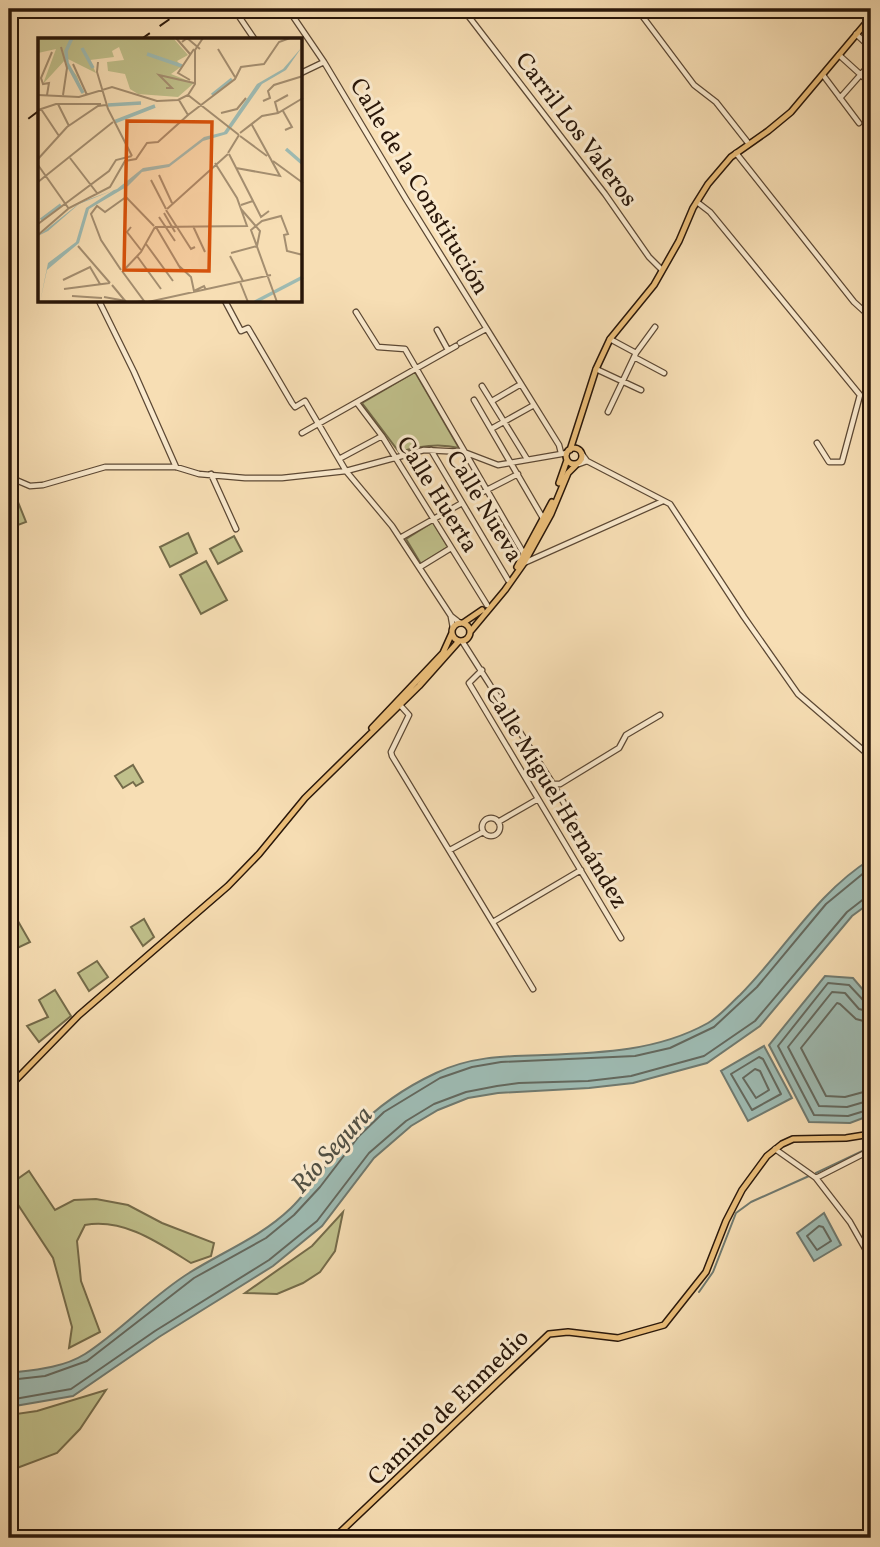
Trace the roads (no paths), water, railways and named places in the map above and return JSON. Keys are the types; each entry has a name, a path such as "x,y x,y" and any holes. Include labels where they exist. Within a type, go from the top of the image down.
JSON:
{"main road":[{"path":"9,1087 79,1015 228,886 443,653 449,644 452,631 477,615 508,580 544,520 596,369 610,339 654,285 697,202 736,153 791,112 871,17"},
{"path":"327,776 461,641 469,637 470,632 505,590 524,563 551,513 568,473 582,461 577,430"},
{"path":"566,454 581,452"},
{"path":"566,454 570,464 578,464"},
{"path":"461,623 470,632"},
{"path":"452,631 454,639 461,641"},
{"path":"775,1149 799,1138 846,1138 871,1133"},
{"name":"Camino de Enmedio","path":"334,1538 549,1334 568,1332 618,1338 664,1325 706,1272 726,1221 742,1191 760,1163 775,1149"}],"street":[{"path":"233,9 254,38"},
{"name":"Calle de la Constitución","path":"288,9 324,62 486,329 566,454"},
{"name":"Carril Los Valeros","path":"463,9 605,194 649,257 663,270"},
{"path":"637,9 694,85 716,102 749,145"},
{"path":"856,34 871,48"},
{"path":"839,55 871,84"},
{"name":"Calle de la Constitución","path":"303,72 324,62"},
{"path":"840,98 871,63"},
{"path":"823,75 859,122"},
{"path":"736,153 854,302 865,312 871,311"},
{"path":"697,202 710,212 860,395 842,462 829,462 817,443"},
{"path":"101,303 176,467"},
{"path":"226,303 241,331 248,328 292,403 295,407 305,401 346,471 400,538 451,616 461,623"},
{"path":"356,312 378,346 405,349 485,491 524,554"},
{"path":"608,412 635,355 655,327"},
{"name":"Calle de la Constitución","path":"302,433 486,329"},
{"path":"437,330 449,350"},
{"path":"610,339 664,373"},
{"path":"596,369 641,390"},
{"path":"492,401 521,384"},
{"path":"482,386 527,459"},
{"path":"474,400 544,520"},
{"name":"Calle Huerta","path":"357,402 382,436 487,605"},
{"path":"491,429 534,405"},
{"path":"339,459 382,436"},
{"path":"9,477 30,486 43,485 104,467 176,467 199,474 282,478 346,471 432,450 464,452 494,465 566,454"},
{"name":"Calle Nueva","path":"432,450 508,580"},
{"path":"581,452 587,461 670,504 744,617 799,694 871,757"},
{"path":"578,464 587,461"},
{"path":"211,474 236,529"},
{"path":"477,495 518,474"},
{"path":"524,563 663,500"},
{"path":"400,538 462,503"},
{"path":"420,568 451,548"},
{"path":"531,549 538,558"},
{"path":"451,616 452,631"},
{"name":"Calle Miguel Hernández","path":"461,641 482,670 469,683 621,938"},
{"path":"482,670 573,819"},
{"path":"400,705 409,715 391,752 533,989"},
{"path":"553,785 619,748 626,735 660,715"},
{"path":"498,822 538,799"},
{"path":"493,818 498,822 499,830 496,835 490,836 483,832 482,826 487,819 493,818"},
{"path":"450,850 483,832"},
{"path":"494,922 581,870"},
{"path":"775,1149 816,1178 850,1222 871,1259"},
{"path":"816,1178 871,1150"}],"water":[{"path":"871,859 871,902 852,916 760,1026 707,1063 633,1083 498,1093 468,1098 438,1110 411,1126 374,1158 322,1226 273,1266 159,1337 73,1396 9,1407 9,1373 58,1365 85,1354 175,1282 267,1227 300,1199 355,1130 403,1091 425,1078 462,1063 503,1057 629,1049 669,1040 708,1023 725,1010 756,978 817,905 851,873"},
{"path":"825,976 853,978 871,999 871,1115 850,1123 809,1122 769,1045"},
{"path":"764,1046 792,1098 748,1121 721,1071"},
{"path":"824,1213 841,1245 814,1261 797,1233"}],"waterway":[{"path":"816,1173 871,1147"},
{"path":"699,1292 713,1272 736,1213 751,1202 809,1176"}],"railway":[{"path":"143,38 184,9"},
{"path":"9,133 38,111"}],"water label":[{"name":"Río Segura","path":"331,1149"}]}
